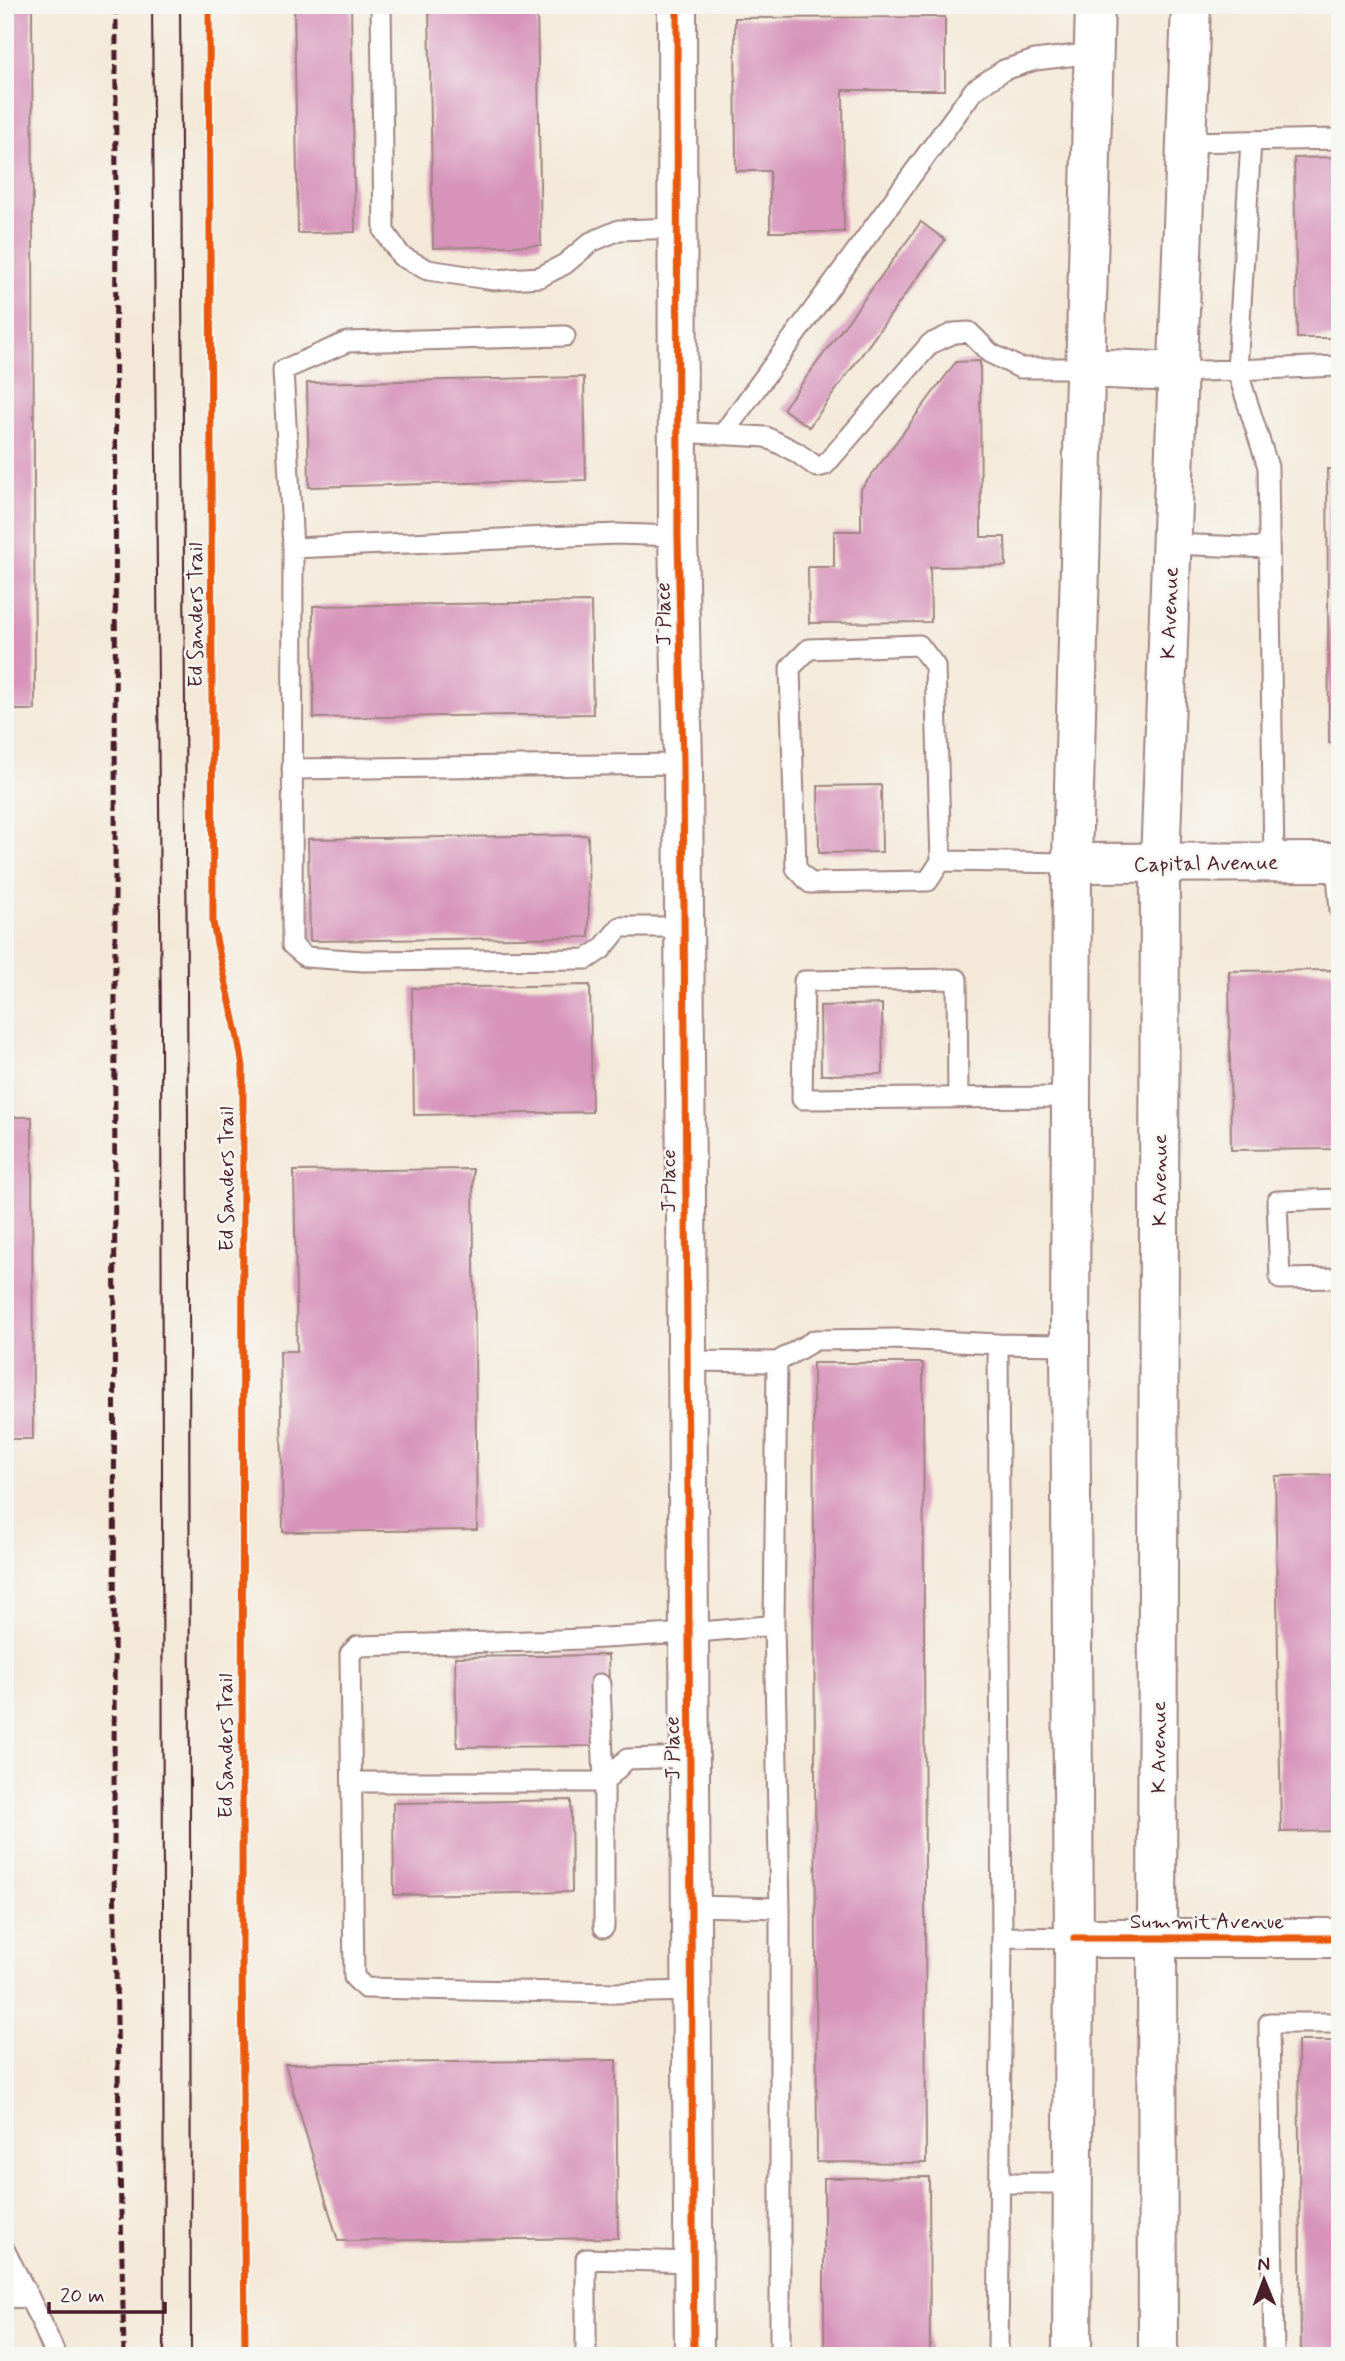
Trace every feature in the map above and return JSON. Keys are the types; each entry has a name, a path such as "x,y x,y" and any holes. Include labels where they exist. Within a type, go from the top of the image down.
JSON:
{"main road":[{"name":"J Place","path":"677,5 678,536 683,764 694,2356"},
{"path":"1072,2356 1072,863 1095,5"},
{"name":"K Avenue","path":"1158,2356 1160,864 1191,5"},
{"path":"1086,368 1177,372"},
{"name":"Capital Avenue","path":"1072,863 1338,862"},
{"name":"Summit Avenue","path":"1074,1938 1340,1938"}],"lane":[{"path":"381,5 384,231 401,256 428,271 459,276 494,280 540,277 565,264 591,243 619,230 678,228"},
{"path":"722,435 974,89 1004,70 1035,60 1094,53"},
{"path":"1185,142 1340,139"},
{"path":"1251,141 1237,370 1268,467 1275,862"},
{"path":"679,432 766,437 796,452 817,467 825,465 930,344 954,334 969,332 990,353 1020,368 1086,368"},
{"path":"565,336 347,342 283,370 293,548 292,944 306,957 363,961 587,959 602,949 620,927 683,927"},
{"path":"1177,372 1340,366"},
{"path":"293,548 617,534 678,536"},
{"path":"1172,544 1269,548"},
{"path":"919,645 935,666 941,861 928,881 810,883 796,868 790,668 809,649 919,645"},
{"path":"292,769 683,764"},
{"path":"941,861 1072,863"},
{"path":"1338,862 1340,910"},
{"path":"958,1098 957,979 804,981 802,1099 958,1098 1071,1097"},
{"path":"1340,1199 1277,1201 1280,1279 1340,1278"},
{"path":"687,1361 776,1362 815,1339 1070,1345"},
{"path":"998,1344 1002,1937 998,2356"},
{"path":"776,1362 774,1625 779,1908 780,2356"},
{"path":"692,1992 365,1988 354,1977 350,1654 358,1646 599,1647 774,1625"},
{"path":"600,1684 604,1782 604,1927"},
{"path":"352,1782 604,1782 626,1759 690,1758"},
{"path":"690,1906 779,1908"},
{"path":"1002,1937 1074,1938"},
{"path":"1274,2356 1269,2023 1340,2023"},
{"path":"999,2183 1073,2183"},
{"path":"5,2251 56,2356"},
{"path":"586,2356 586,2259 693,2262"},
{"path":"5,2298 29,2297"}],"building":[{"path":"5,5 32,5 35,710 5,710"},
{"path":"294,5 351,5 355,232 298,233"},
{"path":"429,5 537,5 541,245 433,248"},
{"path":"945,17 945,90 843,90 844,232 770,232 770,171 736,171 735,18"},
{"path":"1340,157 1340,338 1297,338 1294,158"},
{"path":"921,222 945,240 809,427 783,409"},
{"path":"980,361 981,537 1005,537 1006,566 930,567 931,622 809,623 808,567 834,567 834,531 861,531 861,489 956,362"},
{"path":"584,377 586,480 309,487 307,383"},
{"path":"1327,469 1340,469 1340,743 1329,743"},
{"path":"591,602 593,714 314,718 313,606"},
{"path":"881,785 882,852 819,853 818,786"},
{"path":"588,835 589,937 310,941 308,839"},
{"path":"1340,970 1340,1149 1231,1150 1229,971"},
{"path":"590,985 592,1112 414,1115 412,988"},
{"path":"882,1004 883,1074 821,1075 820,1006"},
{"path":"5,1117 32,1117 33,1439 5,1439"},
{"path":"473,1169 477,1530 283,1532 280,1351 297,1351 294,1171"},
{"path":"813,1363 923,1363 926,2163 817,2162"},
{"path":"1340,1475 1340,1831 1281,1832 1275,1476"},
{"path":"608,1655 609,1684 594,1746 457,1747 455,1657"},
{"path":"571,1800 572,1892 394,1895 393,1803"},
{"path":"1298,2041 1340,2041 1340,2356 1301,2356"},
{"path":"616,2060 618,2238 338,2241 285,2064"},
{"path":"929,2177 930,2356 824,2356 824,2178"}],"tram line":[{"path":"152,5 161,1029 164,2356"},
{"path":"180,5 189,1267 191,2356"}],"railway":[{"path":"116,5 114,1876 124,2356"}],"cycle path":[{"name":"Ed Sanders Trail","path":"209,5 213,922 243,1067 242,1954 245,2356"},
{"path":"677,5 678,536 683,764 694,2356"},
{"path":"1074,1938 1340,1938"}]}
